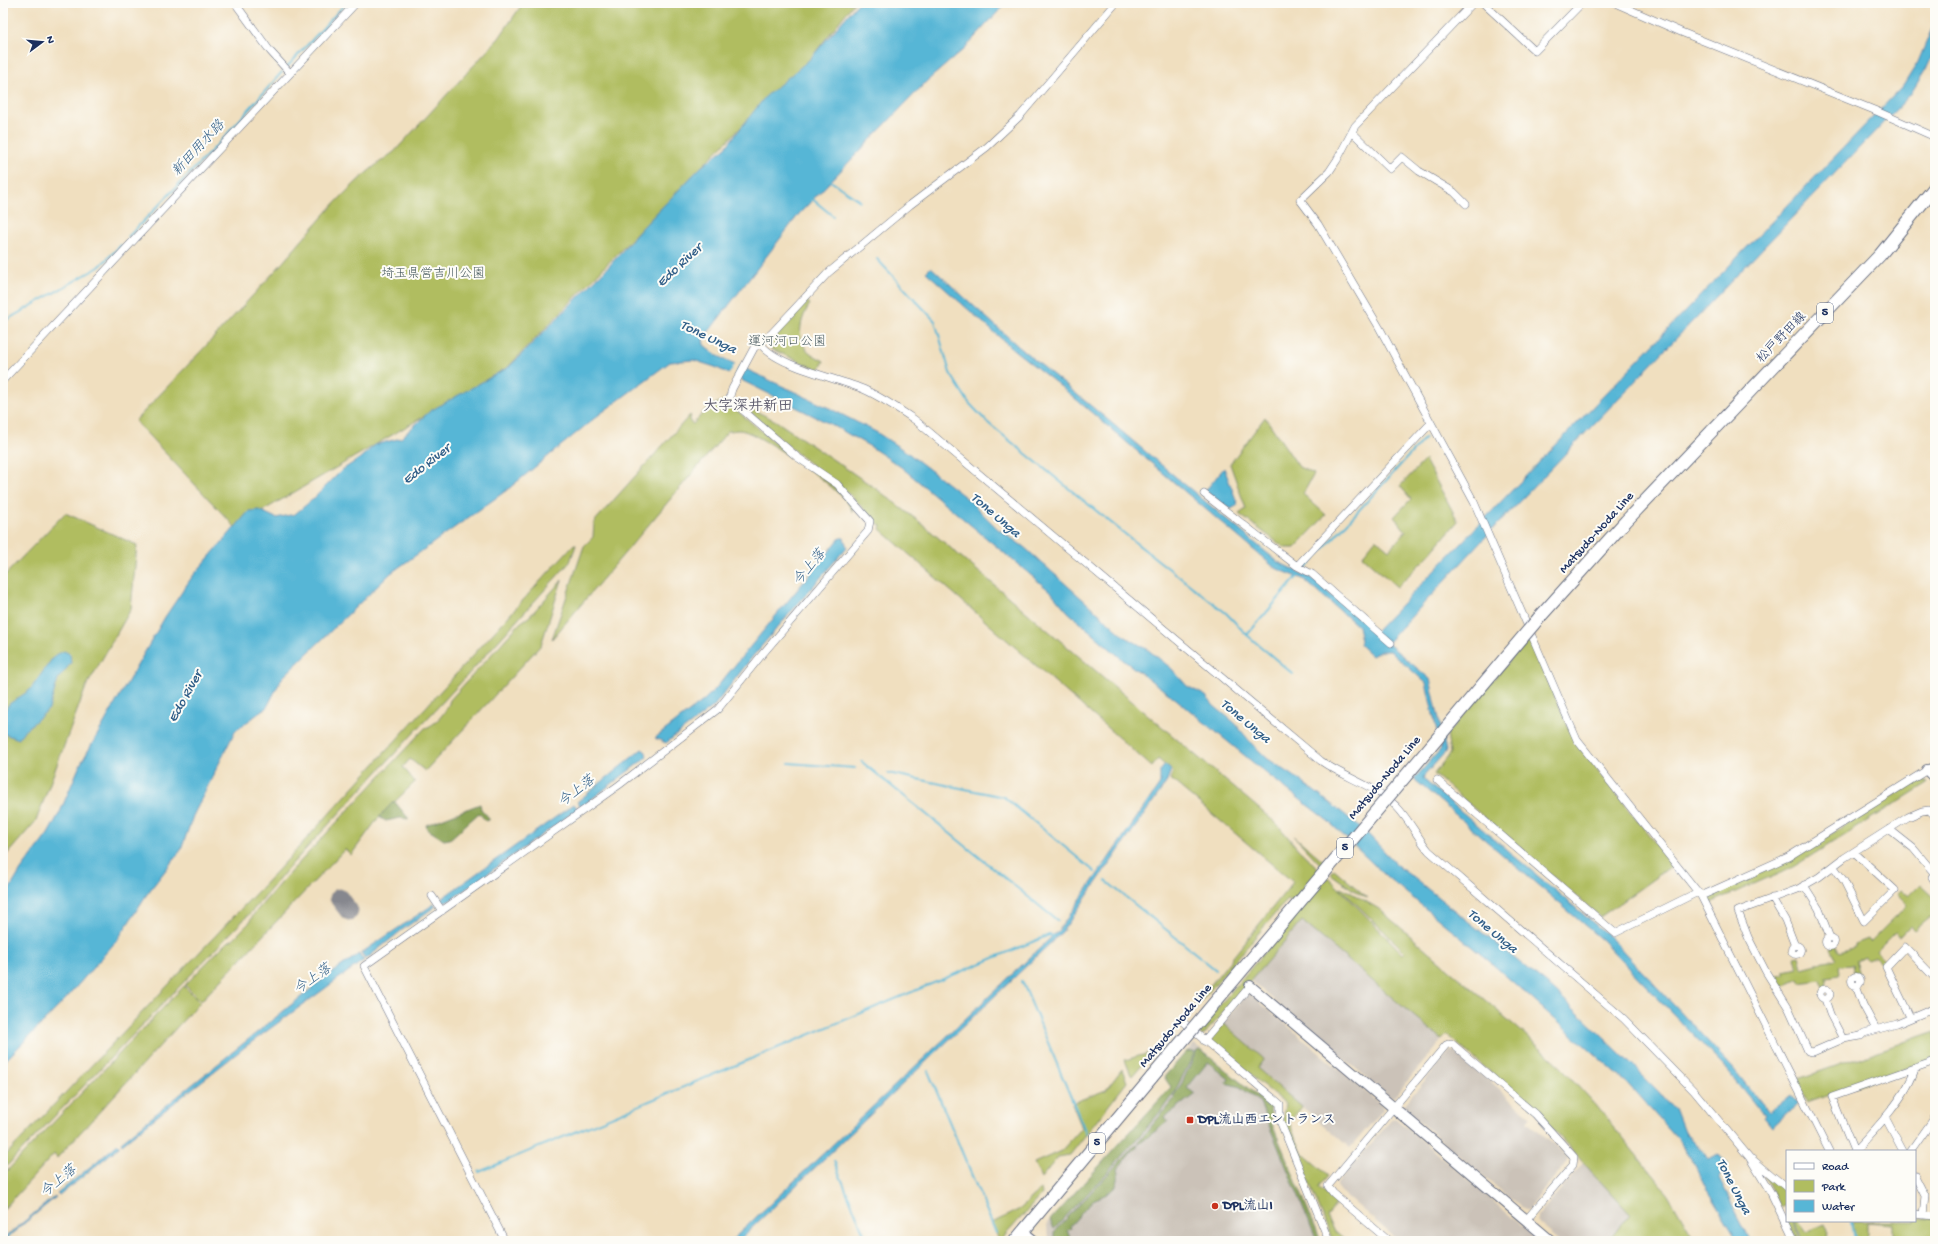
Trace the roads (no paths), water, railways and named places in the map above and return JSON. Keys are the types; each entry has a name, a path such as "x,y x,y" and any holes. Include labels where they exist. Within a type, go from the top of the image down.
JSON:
{"main road":[{"name":"Matsudo-Noda Line","path":"1019,1236 1538,619 1626,521 1880,255 1935,187"}],"street":[{"path":"235,3 270,51 290,73"},
{"path":"3,380 356,3"},
{"path":"506,1241 364,966 437,903 619,785 718,709 868,531 870,521 836,484 797,457 730,399 732,389 750,354 844,258 910,205 987,147 1020,116 1116,3"},
{"path":"1473,3 1366,115 1352,132 1329,172 1300,200 1350,276 1481,517 1577,740 1700,894 1828,1150"},
{"path":"1483,3 1535,51 1582,3"},
{"path":"1615,3 1681,32 1874,110 1935,137"},
{"path":"1352,132 1390,169 1402,158 1419,171 1454,192 1466,204"},
{"path":"760,343 766,351 788,362 863,389 915,420 1321,761 1332,769 1365,784 1396,806 1407,818 1429,851 1586,986 1645,1040 1694,1091 1749,1157 1778,1207 1794,1241"},
{"path":"1297,566 1431,423"},
{"path":"1204,494 1297,566 1312,574 1391,643"},
{"path":"1437,780 1615,933 1700,894 1788,857 1931,768 1935,778"},
{"path":"1935,816 1929,810 1922,811 1889,829 1855,853 1844,858 1834,867 1804,885 1738,911 1748,937 1766,972 1789,1009 1808,1051 1813,1052 1843,1039 1861,1036 1894,1025 1910,1017 1935,1008"},
{"path":"1889,829 1913,848 1935,873 1932,878 1935,882"},
{"path":"1834,867 1844,881 1864,921 1895,890 1855,853"},
{"path":"1804,885 1819,910 1830,938"},
{"path":"1772,898 1785,920 1795,946"},
{"path":"1910,1017 1886,967 1905,947 1935,978"},
{"path":"1204,1042 1250,986 1551,1241"},
{"path":"1856,986 1863,1005 1876,1030"},
{"path":"1825,999 1830,1014 1843,1039"},
{"path":"1184,1023 1204,1042 1280,1104 1280,1121 1329,1241"},
{"path":"1389,1241 1333,1193 1328,1186 1446,1045 1451,1043 1535,1114 1574,1157 1573,1165 1526,1220"},
{"path":"1854,1150 1832,1097 1935,1061"},
{"path":"1855,1150 1885,1117 1913,1078 1915,1068"},
{"path":"1885,1117 1902,1150"},
{"path":"1912,1150 1935,1118"},
{"path":"1749,1157 1786,1187"},
{"path":"1916,1178 1925,1196 1919,1214 1935,1216"},
{"path":"1019,1236 1034,1241"}],"water":[{"name":"Edo River","path":"858,3 1006,3 964,49 927,81 799,214 703,339 704,345 718,356 829,408 876,432 908,453 969,500 998,529 1024,547 1124,636 1147,649 1171,668 1187,686 1206,696 1214,706 1235,723 1252,744 1268,759 1294,776 1343,813 1369,835 1400,868 1554,990 1659,1092 1668,1104 1675,1108 1685,1134 1695,1142 1709,1159 1718,1154 1727,1164 1721,1172 1719,1179 1751,1241 1738,1241 1707,1190 1691,1157 1678,1140 1627,1083 1489,961 1387,877 1328,821 1267,774 1176,699 1123,660 1068,612 1051,592 901,467 871,447 834,426 715,367 693,360 670,362 596,417 507,490 391,573 282,678 267,707 235,731 193,816 181,850 147,894 118,939 64,1001 3,1063 3,900 21,870 48,834 60,812 80,765 165,617 192,577 249,511 259,510 276,518 295,514 312,500 342,470 359,459 375,445 401,438 430,411 509,367 610,265 641,229 700,168 726,147 765,97 810,59"},
{"path":"1935,21 1935,49 1926,69 1910,95 1494,528 1387,643 1430,679 1446,751 1423,779 1610,937 1732,1067 1769,1113 1791,1095 1798,1104 1772,1127 1764,1117 1766,1115 1762,1113 1725,1068 1602,940 1414,779 1441,749 1426,683 1390,651 1381,651 1372,656 1360,645 1361,640 1358,626 1303,579 1275,568 1065,390 1014,350 926,272 931,267 1019,347 1278,562 1311,578 1375,632 1903,86 1918,62"},
{"path":"1224,468 1238,505 1231,509 1205,491"},
{"path":"840,538 844,538 847,547 753,656 714,706 666,743 655,738 703,701 716,688"},
{"path":"64,651 70,654 71,663 58,679 49,709 22,733 19,739 4,734 3,714 9,704 30,690 54,656"},
{"path":"642,749 646,752 647,757 581,807 577,802"},
{"path":"1165,765 1171,770 1166,783 1062,932 738,1241 731,1241 1059,930 1160,784 1160,771"},
{"path":"574,804 578,809 449,901 440,904 438,901"},
{"path":"434,904 436,906 402,930 366,959 361,953"},
{"path":"359,954 364,960 245,1047 122,1144 121,1142 327,976"},
{"path":"118,1144 120,1146 59,1196 57,1194"},
{"path":"55,1196 56,1197 3,1241 3,1239"}],"waterway":[{"name":"新田用水路","path":"288,66 346,3"},
{"name":"新田用水路","path":"128,237 220,142 282,72"},
{"path":"829,180 860,201"},
{"path":"811,198 833,216"},
{"name":"新田用水路","path":"3,322 99,267 121,245"},
{"path":"877,259 935,321 950,373 969,403 988,423 1141,547 1226,613 1247,635 1293,674"},
{"path":"1305,569 1425,438"},
{"path":"1247,635 1298,576"},
{"path":"862,762 1058,921"},
{"path":"789,763 855,768"},
{"path":"888,773 1004,797 1095,872"},
{"path":"1106,881 1216,970"},
{"path":"479,1172 1049,935 1054,936"},
{"path":"1022,981 1086,1133"},
{"path":"928,1071 996,1233"},
{"path":"834,1161 867,1241"},
{"path":"1851,1222 1854,1241"}],"place":[{"name":"DPL流山西エントランス","path":"1190,1120"},
{"name":"DPL流山I","path":"1215,1206"}],"district":[{"name":"大字深井新田","path":"748,407"}],"park label":[{"name":"埼玉県営吉川公園","path":"433,274"},
{"name":"運河河口公園","path":"787,342"}],"water label":[{"name":"Tone Unga","path":"708,338"},
{"name":"Tone Unga","path":"995,516"},
{"name":"今上落","path":"810,568"},
{"name":"Tone Unga","path":"1245,722"},
{"name":"今上落","path":"577,792"},
{"name":"Tone Unga","path":"1492,932"},
{"name":"今上落","path":"313,980"},
{"name":"今上落","path":"59,1182"},
{"name":"Tone Unga","path":"1733,1187"}]}
